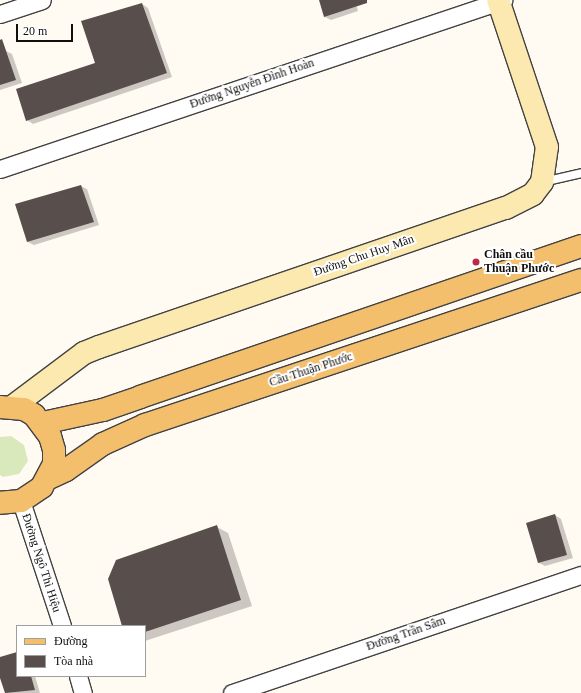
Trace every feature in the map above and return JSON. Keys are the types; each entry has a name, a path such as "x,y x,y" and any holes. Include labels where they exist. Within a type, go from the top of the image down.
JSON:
{"main road":[{"path":"43,423 132,400 581,246"},
{"name":"Cầu Thuận Phước","path":"49,478 66,470 103,444 146,425 581,280"},
{"path":"6,407 24,410 43,423 50,436 54,450 54,464 49,478 42,488 11,502"}],"street":[{"path":"0,14 42,0"},
{"path":"500,0 547,147 542,182"},
{"name":"Đường Nguyễn Đình Hoàn","path":"0,169 500,0"},
{"name":"Đường Chu Huy Mân","path":"6,407 84,353 506,208 533,194 542,182"},
{"name":"Đường Ngô Thì Hiệu","path":"11,502 62,625"},
{"name":"Đường Trần Sâm","path":"232,693 581,576"},
{"path":"78,677 83,693"}],"lane":[{"path":"542,182 581,173"}],"green space":[{"path":"11,436 24,445 28,461 19,474 3,477 0,475 0,437"}],"building":[{"path":"319,0 367,0 367,3 324,17"},
{"path":"142,3 167,73 26,121 16,89 95,63 81,21"},
{"path":"2,39 16,80 0,85 0,40"},
{"path":"81,185 94,222 27,242 15,204"},
{"path":"555,514 567,555 538,563 526,523"},
{"path":"217,525 241,600 146,632 146,625 122,625 108,579 116,560"},
{"path":"16,652 16,677 31,677 35,690 5,693 0,678 0,657"}],"place":[{"name":"Chân cầu Thuận Phước","path":"476,262"}]}
